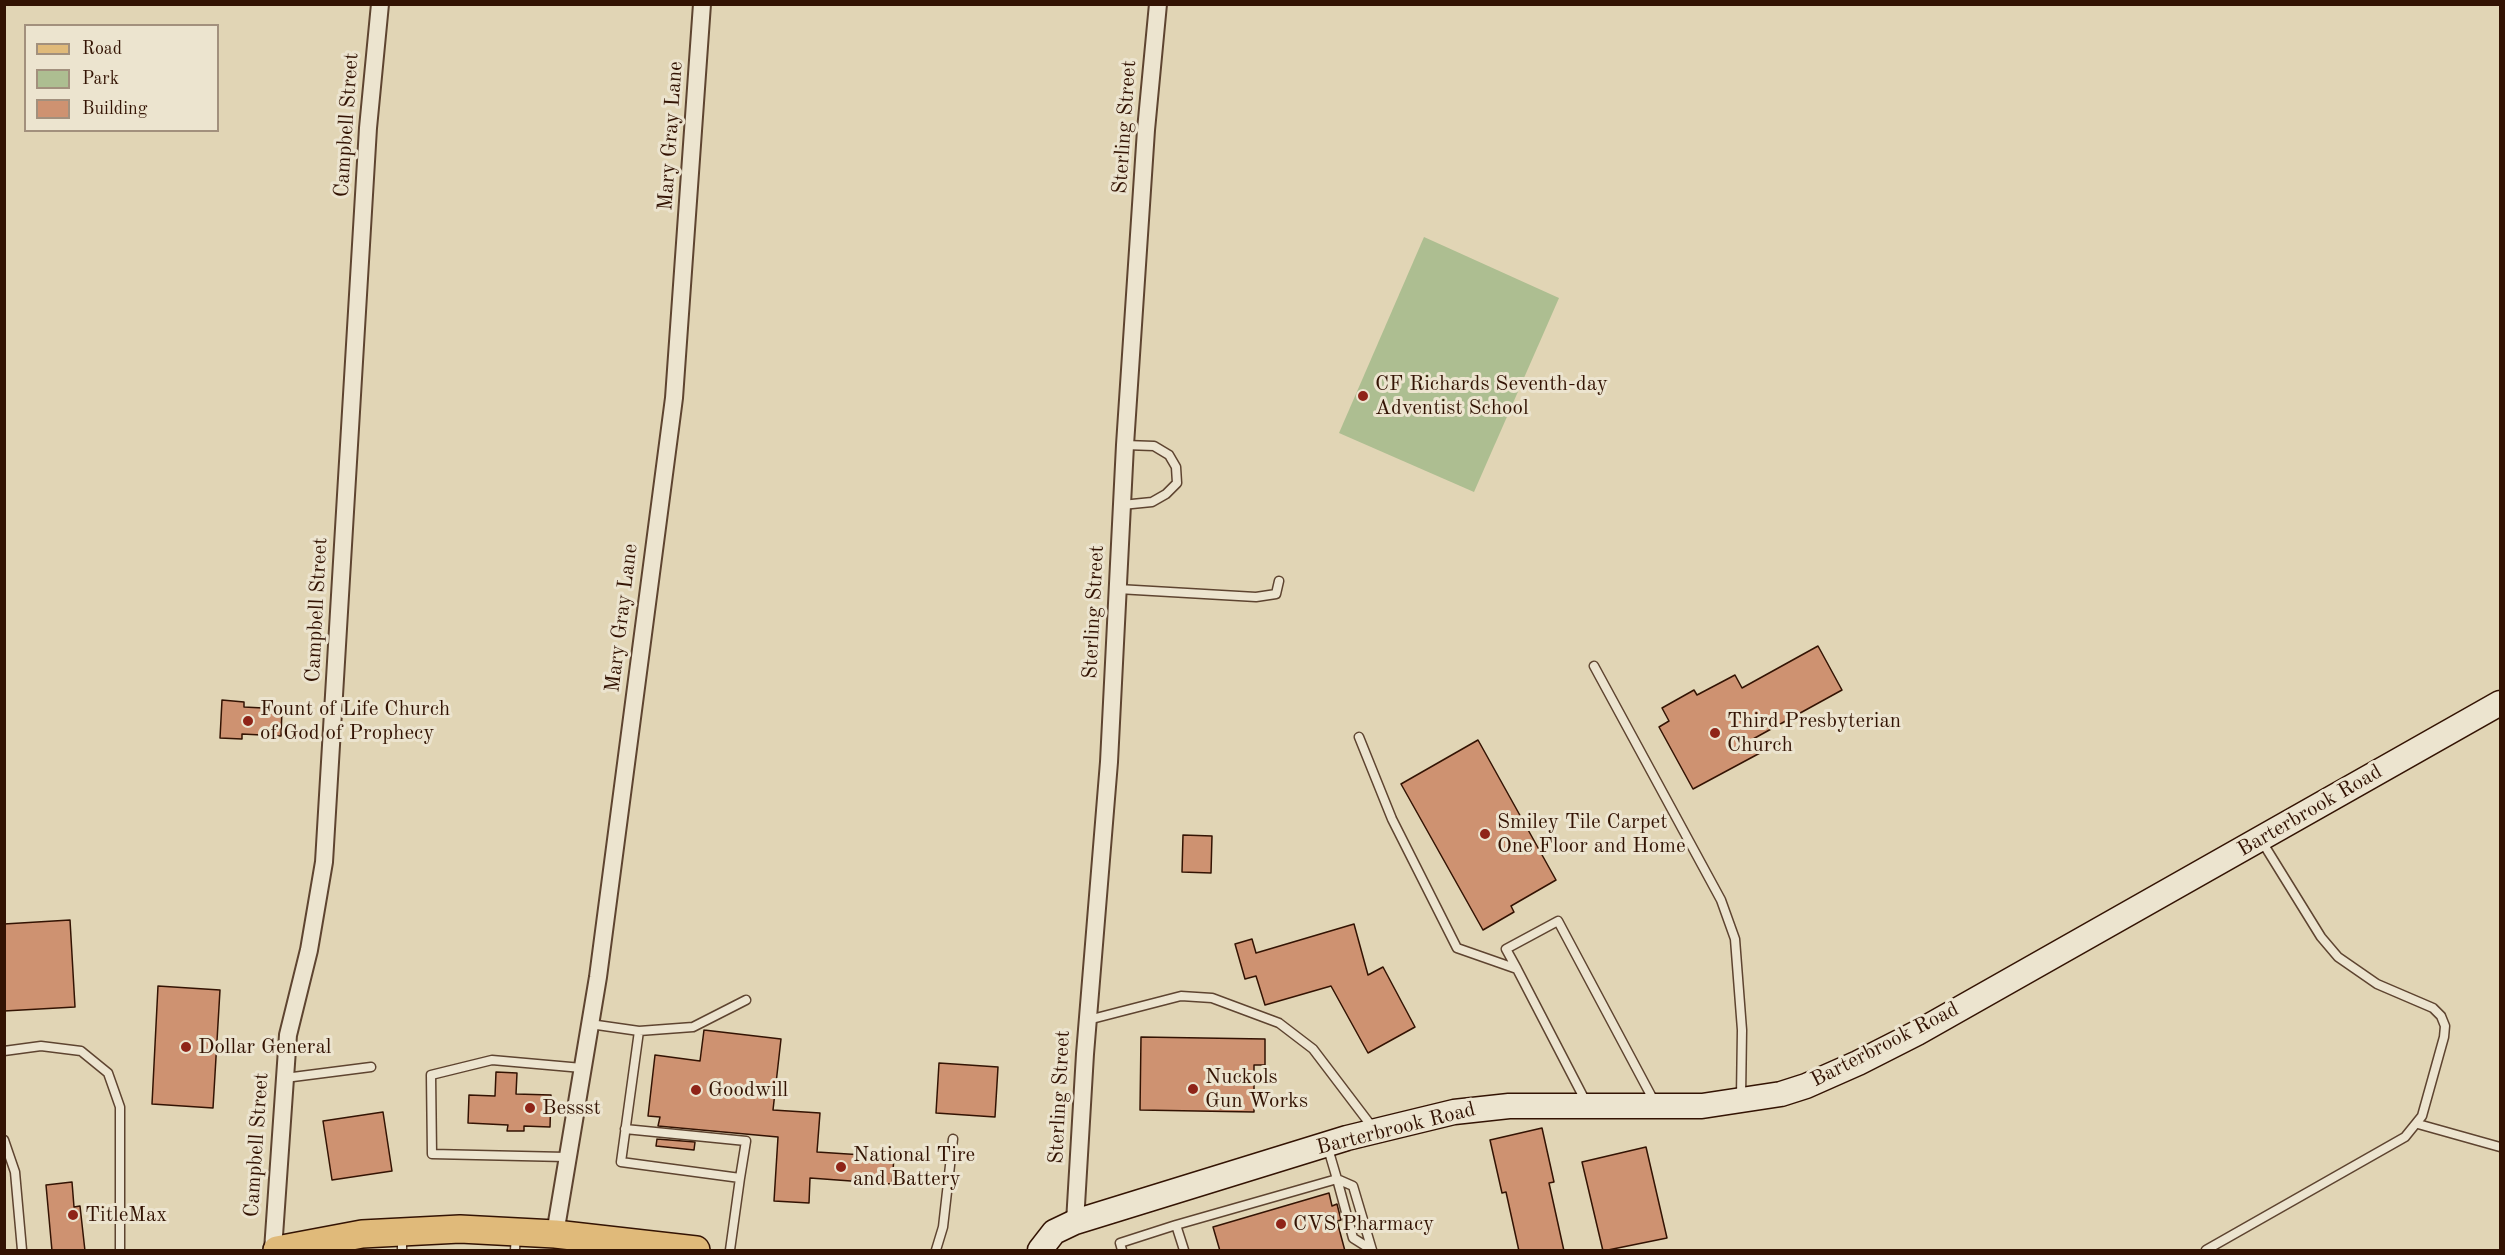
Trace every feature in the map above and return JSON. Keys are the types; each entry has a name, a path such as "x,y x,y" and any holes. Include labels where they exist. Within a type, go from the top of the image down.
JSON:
{"main road":[{"path":"275,1251 326,1240 516,1241 555,1234 696,1251"}],"street":[{"name":"Campbell Street","path":"275,1251 288,1035 313,930 324,862 368,128 380,4"},
{"name":"Mary Gray Lane","path":"555,1234 590,1024 674,399 702,4"},
{"name":"Sterling Street","path":"1076,1222 1087,1020 1109,762 1125,445 1146,130 1158,4"},
{"name":"Barterbrook Road","path":"1040,1251 1054,1232 1076,1222 1327,1144 1487,1107 1702,1106 1742,1101 1806,1086 1858,1063 2500,703"}],"lane":[{"path":"1122,506 1152,502 1166,494 1177,483 1176,467 1169,455 1154,446 1125,445"},
{"path":"1118,589 1256,597 1276,594 1279,581"},
{"path":"1594,666 1720,900 1735,939 1742,1030 1742,1101"},
{"path":"1359,737 1392,819 1458,948 1517,969"},
{"path":"2206,1251 2405,1137 2418,1124 2444,1037 2445,1026 2441,1016 2433,1008 2359,974 2338,957 2321,937 2260,839"},
{"path":"1588,1105 1506,949 1558,921 1657,1106"},
{"path":"1087,1020 1180,996 1212,998 1279,1023 1313,1049 1375,1132"},
{"path":"590,1024 639,1031 693,1027 746,1000"},
{"path":"639,1031 621,1162 740,1178"},
{"path":"4,1051 41,1046 81,1051 108,1074 120,1107 120,1251"},
{"path":"567,1157 432,1154 431,1075 492,1060 582,1068"},
{"path":"284,1078 371,1067"},
{"path":"2418,1124 2500,1147"},
{"path":"625,1129 746,1141 730,1251"},
{"path":"936,1251 943,1227 953,1139"},
{"path":"4,1140 15,1172 22,1251"},
{"path":"1327,1144 1353,1238 1372,1251"},
{"path":"1122,1251 1120,1243 1337,1179 1353,1186 1372,1251"},
{"path":"1176,1225 1184,1251"}],"green space":[{"path":"1424,237 1559,298 1474,492 1339,433"}],"building":[{"path":"1818,646 1842,690 1753,739 1760,753 1693,789 1659,727 1669,721 1662,708 1694,690 1697,695 1735,675 1742,688"},
{"path":"222,700 244,702 244,707 282,709 281,736 242,734 242,739 220,738"},
{"path":"1478,740 1556,880 1511,906 1514,912 1483,930 1401,784"},
{"path":"1183,835 1212,836 1211,873 1182,872"},
{"path":"70,920 75,1007 4,1011 4,924"},
{"path":"1354,924 1368,975 1383,967 1415,1027 1368,1053 1331,986 1265,1005 1256,976 1245,979 1235,944 1252,939 1256,953"},
{"name":"Dollar General","path":"158,986 220,990 213,1108 152,1104"},
{"path":"704,1030 781,1039 773,1110 820,1113 817,1152 894,1157 892,1184 810,1178 809,1203 774,1201 778,1137 658,1126 660,1117 648,1116 655,1055 700,1061"},
{"path":"1141,1037 1265,1039 1265,1065 1254,1065 1254,1112 1140,1110"},
{"path":"939,1063 998,1067 995,1117 936,1113"},
{"path":"496,1072 517,1073 516,1094 551,1095 550,1127 524,1126 524,1131 507,1131 508,1125 468,1123 469,1095 495,1096"},
{"path":"383,1112 392,1171 332,1180 323,1121"},
{"path":"1542,1128 1554,1182 1549,1183 1564,1251 1519,1251 1506,1192 1502,1193 1490,1140"},
{"path":"657,1139 695,1142 694,1150 656,1146"},
{"path":"1646,1147 1667,1238 1603,1251 1582,1162"},
{"path":"72,1182 74,1207 80,1206 85,1251 52,1251 46,1185"},
{"name":"CVS Pharmacy","path":"1329,1193 1332,1206 1337,1204 1341,1220 1337,1221 1345,1251 1220,1251 1213,1227"}],"place":[{"name":"CF Richards Seventh-day Adventist School","path":"1363,396"},
{"name":"Fount of Life Church of God of Prophecy","path":"248,721"},
{"name":"Third Presbyterian Church","path":"1715,733"},
{"name":"Smiley Tile Carpet One Floor and Home","path":"1485,834"},
{"name":"Dollar General","path":"186,1047"},
{"name":"Nuckols Gun Works","path":"1193,1089"},
{"name":"Goodwill","path":"696,1090"},
{"name":"Bessst","path":"530,1108"},
{"name":"National Tire and Battery","path":"841,1167"},
{"name":"TitleMax","path":"73,1215"},
{"name":"CVS Pharmacy","path":"1281,1224"}]}
